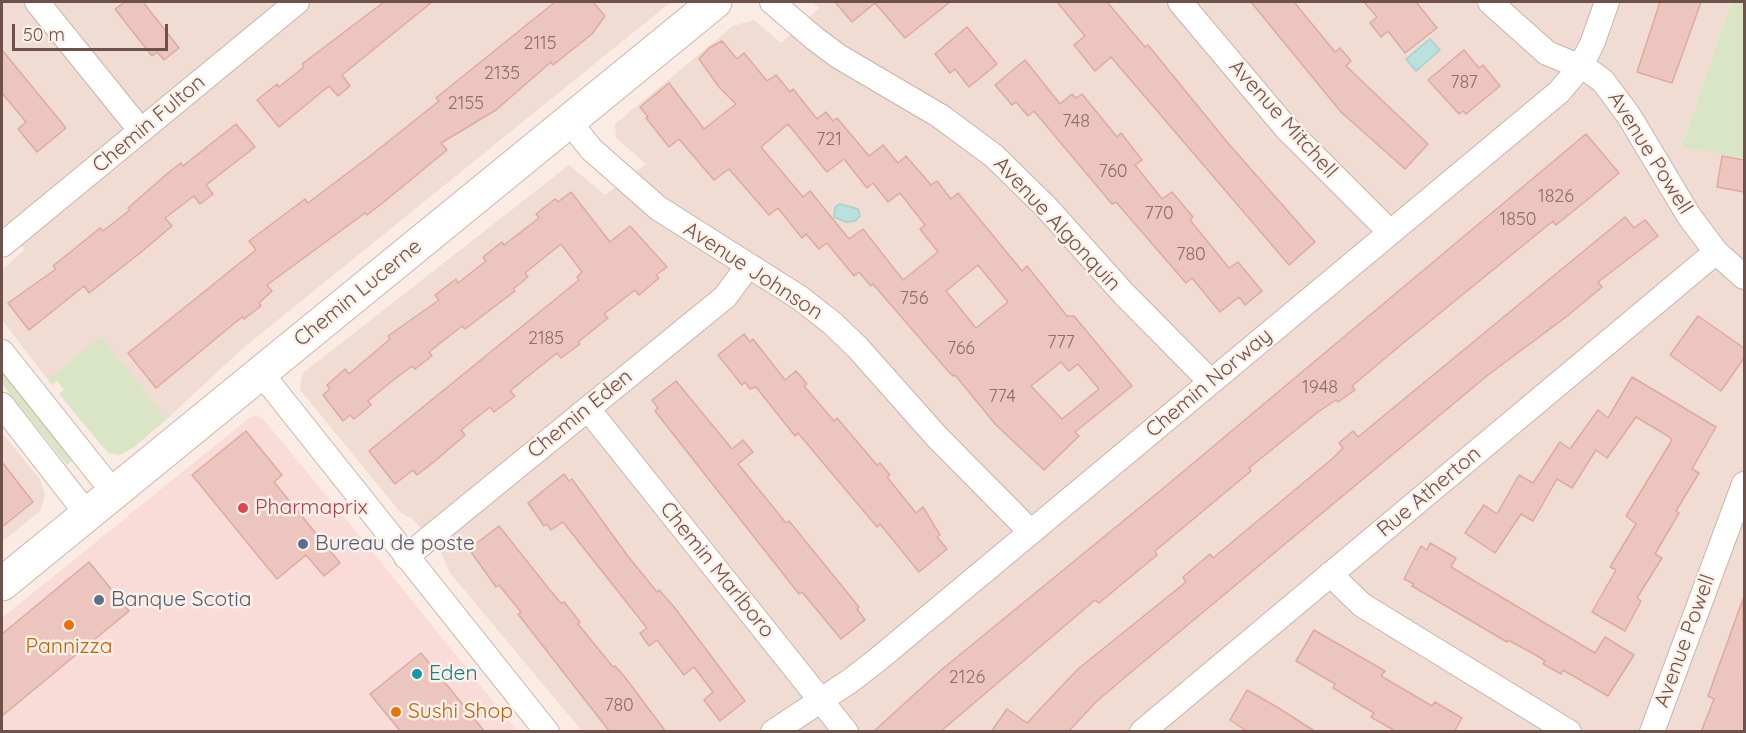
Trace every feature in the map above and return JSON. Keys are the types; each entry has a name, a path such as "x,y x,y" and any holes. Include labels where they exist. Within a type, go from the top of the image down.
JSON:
{"main road":[{"name":"Chemin Lucerne","path":"2,584 715,2"}],"street":[{"path":"38,2 141,131"},
{"name":"Chemin Fulton","path":"2,245 297,2"},
{"name":"Avenue Algonquin","path":"771,2 838,56 940,116 994,156 1040,200 1124,294 1210,381"},
{"name":"Avenue Mitchell","path":"1180,2 1287,129 1390,232"},
{"name":"Avenue Powell","path":"1490,2 1547,53 1580,67 1603,81 1619,101 1678,200 1716,252 1744,277"},
{"name":"Chemin Norway","path":"773,732 861,673 1558,92 1580,67 1592,44 1607,2"},
{"name":"Avenue Johnson","path":"568,121 591,149 633,189 692,231 800,298 845,335 937,437 1031,532"},
{"path":"1716,252 1744,259"},
{"name":"Rue Atherton","path":"1152,728 1330,574 1716,252"},
{"name":"Chemin Eden","path":"406,557 725,297 748,266"},
{"path":"2,352 114,494"},
{"path":"261,372 547,732"},
{"path":"2,405 87,514"},
{"name":"Chemin Marlboro","path":"588,409 846,732"},
{"name":"Avenue Powell","path":"1652,732 1744,484"},
{"path":"1330,574 1362,605 1569,732"}],"shaded area":[{"path":"2,2 671,2 242,349 167,419 101,337 48,380 2,320 2,270 25,249 2,224"},
{"path":"810,2 1731,2 1681,146 1744,158 1744,731 582,731 450,573 442,554 413,519 401,513 300,390 301,379 303,373 569,165 605,195 646,164 616,138 615,124 733,26 754,20 781,43 819,8"},
{"path":"256,415 264,420 517,731 2,732 2,618 249,418"},
{"path":"2,433 40,479 45,495 40,511 2,542"}],"green space":[{"path":"1731,2 1744,2 1744,158 1681,147"},
{"path":"101,336 167,419 133,448 119,455 108,453 59,394 64,390 57,381 52,385 48,380"},
{"path":"2,372 72,460 67,465 2,384"}],"water":[{"path":"1430,39 1440,50 1416,71 1406,59"},
{"path":"840,204 858,209 860,216 855,221 846,222 834,217 835,207"}],"building":[{"path":"125,2 143,2 179,48 164,60 157,52 152,56 115,9"},
{"path":"384,2 432,2 342,75 350,86 338,96 329,86 279,127 257,100 277,84 279,87 304,67 302,64"},
{"path":"555,2 593,2 605,16 592,34 553,65 551,62 496,110 441,143 447,150 385,201 367,215 365,213 267,285 272,291 259,303 261,306 244,319 242,317 156,388 128,353 256,250 249,241 305,199 308,203 370,156 439,101 436,98"},
{"path":"835,2 950,2 905,38 875,3 852,22"},
{"path":"1057,2 1107,2 1145,47 1148,45 1227,142 1315,242 1289,265 1111,57 1095,71 1074,45 1085,36"},
{"path":"1251,2 1294,2 1335,52 1340,48 1351,61 1346,66 1428,144 1405,169 1341,112"},
{"path":"1364,2 1416,2 1437,28 1405,53 1388,31 1381,37 1370,23 1377,17"},
{"path":"1660,2 1701,2 1672,83 1637,72"},
{"path":"967,27 997,64 969,87 955,69 950,73 935,54"},
{"path":"722,41 737,59 744,53 767,81 776,75 790,92 793,89 817,119 826,112 833,121 837,118 869,156 883,145 898,163 906,156 931,185 937,181 951,199 958,193 1022,271 1027,266 1067,316 1074,316 1132,386 1075,432 1079,436 1044,470 996,425 955,375 953,376 948,371 873,284 871,286 859,272 854,276 827,243 819,249 806,234 802,238 778,208 769,215 729,169 714,180 679,139 669,147 640,107 669,83 704,129 736,104 719,87 699,59 709,48","holes":["788,124 827,172 844,159 867,188 873,183 888,202 900,193 925,225 920,229 938,252 903,280 863,229 849,239 810,191 803,197 761,147","978,265 1008,302 976,328 946,291","1061,362 1069,371 1078,364 1099,389 1062,419 1031,386"]},
{"path":"2,50 66,128 37,152 18,129 26,122 2,93"},
{"path":"1464,50 1479,68 1483,65 1500,86 1466,114 1463,111 1459,114 1428,80"},
{"path":"1025,60 1060,104 1072,94 1076,98 1082,94 1117,137 1121,133 1142,160 1135,165 1162,199 1172,192 1193,217 1190,220 1229,268 1238,262 1262,291 1245,305 1239,297 1220,312 1192,278 1186,283 1116,202 1112,204 1034,111 1028,116 1016,102 1012,105 995,85"},
{"path":"236,124 255,147 206,185 213,194 200,204 194,196 165,218 172,226 140,253 89,293 84,286 29,330 8,303 56,269 53,266 100,228 103,231 130,210 128,208 168,173 181,163 183,166"},
{"path":"1586,134 1619,173 1592,196 1556,225 1553,221 1402,344 1352,386 1355,390 1318,412 1249,468 1251,471 1155,551 1157,555 1099,603 1095,600 940,732 873,732 940,671 1166,486"},
{"path":"1722,156 1744,160 1744,192 1717,187"},
{"path":"571,192 610,242 630,226 667,267 656,275 659,278 639,295 635,290 604,314 608,318 578,342 580,344 561,358 557,353 510,391 515,396 494,412 490,407 461,430 465,435 435,461 417,475 413,470 395,484 369,451 579,280 577,277 582,272 561,244 525,273 528,277 513,289 515,291 465,329 462,326 429,352 432,356 415,369 412,366 387,385 368,401 371,405 354,419 350,415 343,421 323,395 330,389 327,385 345,369 349,374 390,339 388,336 439,300 435,295 456,279 458,283 486,261 483,257 502,242 504,245 539,218 536,214 555,199 558,202"},
{"path":"1625,217 1634,228 1645,220 1658,236 1598,282 1602,287 1566,317 1488,375 1124,678 1096,702 1068,732 991,732 1007,709 1027,723 1078,669 1186,582 1183,577 1210,554 1213,558 1332,459 1343,448 1339,443 1353,431 1358,437"},
{"path":"1698,316 1744,348 1744,358 1721,391 1670,355"},
{"path":"744,334 750,342 753,339 785,380 796,371 807,384 804,386 834,421 837,418 877,465 880,463 890,475 887,477 916,513 923,507 940,535 937,537 947,549 919,572 880,524 877,527 798,433 795,436 756,387 750,389 745,382 742,385 718,355"},
{"path":"1632,377 1716,427 1692,469 1699,473 1676,511 1679,513 1655,554 1662,558 1637,598 1641,601 1625,631 1592,612 1616,570 1610,567 1636,524 1626,516 1672,440 1668,436 1636,417 1607,458 1596,450 1572,488 1557,479 1533,521 1521,514 1495,553 1465,533 1484,505 1497,514 1519,475 1533,483 1560,442 1570,449 1598,410 1608,418"},
{"path":"676,381 732,449 743,440 753,452 738,464 786,523 789,521 859,607 857,609 865,620 841,639 802,592 799,594 655,411 658,408 652,400"},
{"path":"246,431 282,475 274,482 340,563 324,576 306,555 277,579 192,475"},
{"path":"2,462 33,502 2,527"},
{"path":"564,474 569,481 572,479 627,555 657,592 659,590 674,607 745,701 720,721 704,700 713,692 694,667 684,675 657,640 649,646 640,633 647,628 563,522 551,530 547,524 544,526 528,503"},
{"path":"499,526 549,589 561,603 564,602 580,622 578,624 613,667 615,666 624,676 666,732 610,732 518,614 521,612 499,585 496,587 469,549"},
{"path":"1430,543 1456,558 1451,567 1595,653 1605,637 1634,655 1608,696 1563,670 1561,674 1543,664 1545,661 1534,654 1508,640 1507,642 1412,586 1414,584 1404,579 1421,546 1427,550"},
{"path":"89,562 129,611 2,716 2,634"},
{"path":"1743,599 1744,732 1701,732 1714,699 1708,696"},
{"path":"1314,630 1385,671 1381,676 1432,706 1435,702 1462,718 1454,732 1397,732 1371,717 1374,713 1333,688 1335,684 1296,661"},
{"name":"Eden","path":"421,653 485,732 401,732 370,694"},
{"path":"1247,690 1316,732 1248,732 1230,720"}],"place":[{"name":"Pharmaprix","path":"243,508"},
{"name":"Bureau de poste","path":"303,544"},
{"name":"Banque Scotia","path":"99,600"},
{"name":"Pannizza","path":"69,625"},
{"name":"Eden","path":"417,674"},
{"name":"Sushi Shop","path":"396,712"}]}
